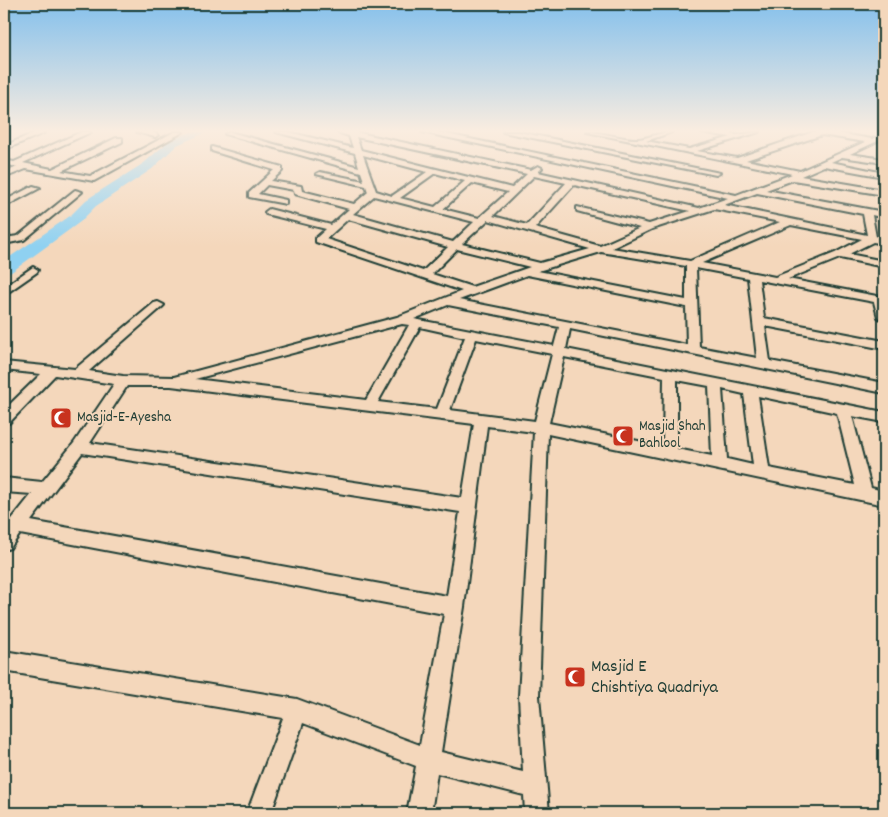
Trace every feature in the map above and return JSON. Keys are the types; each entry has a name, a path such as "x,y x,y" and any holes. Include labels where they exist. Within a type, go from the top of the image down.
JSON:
{"street":[{"path":"4,176 17,170"},
{"path":"44,170 92,179 109,170"},
{"path":"52,172 56,170"},
{"path":"278,170 252,195 283,202"},
{"path":"362,170 365,171 371,189"},
{"path":"430,170 514,191"},
{"path":"519,170 698,210"},
{"path":"425,276 535,170"},
{"path":"609,170 735,197"},
{"path":"701,170 716,173"},
{"path":"686,186 723,170"},
{"path":"777,170 884,193"},
{"path":"171,381 402,320 472,291 541,266 601,249 649,227 714,206 807,170"},
{"path":"859,170 884,175"},
{"path":"394,199 433,171"},
{"path":"320,174 371,189 394,199 436,210 529,229 601,249 753,275 881,300 884,317"},
{"path":"436,210 470,180"},
{"path":"265,182 298,188 298,192"},
{"path":"529,229 572,182"},
{"path":"4,204 36,188"},
{"path":"371,189 349,216 319,240 472,291"},
{"path":"755,190 884,215"},
{"path":"4,240 21,238 78,192"},
{"path":"333,228 269,212 298,192 357,208"},
{"path":"714,206 884,241"},
{"path":"580,209 649,227"},
{"path":"867,212 872,238"},
{"path":"349,216 456,246 541,266"},
{"path":"691,264 789,222"},
{"path":"777,280 839,255 872,238"},
{"path":"839,255 884,264"},
{"path":"691,264 693,350"},
{"path":"4,292 33,270"},
{"path":"526,272 693,306"},
{"path":"753,275 764,364"},
{"path":"446,301 884,388"},
{"path":"78,374 158,305"},
{"path":"402,320 884,417"},
{"path":"759,321 884,345"},
{"path":"369,406 417,322"},
{"path":"537,813 528,696 541,428 565,325"},
{"path":"441,416 472,333"},
{"path":"4,366 52,370 123,381 171,381 541,428 884,498"},
{"path":"4,419 52,370"},
{"path":"670,375 670,453"},
{"path":"4,542 79,448 123,381"},
{"path":"715,384 720,464"},
{"path":"750,391 762,472"},
{"path":"843,409 865,494"},
{"path":"419,813 470,506 481,421"},
{"path":"79,448 470,506"},
{"path":"4,484 46,489"},
{"path":"16,526 454,607"},
{"path":"4,661 297,710 429,760 535,786"},
{"path":"260,813 297,710"}],"waterway":[{"path":"4,269 75,219 91,203 142,170"}],"place":[{"name":"Masjid-E-Ayesha","path":"61,418"},
{"name":"Masjid Shah Bahlool","path":"623,436"},
{"name":"Masjid E Chishtiya Quadriya","path":"575,677"}]}
